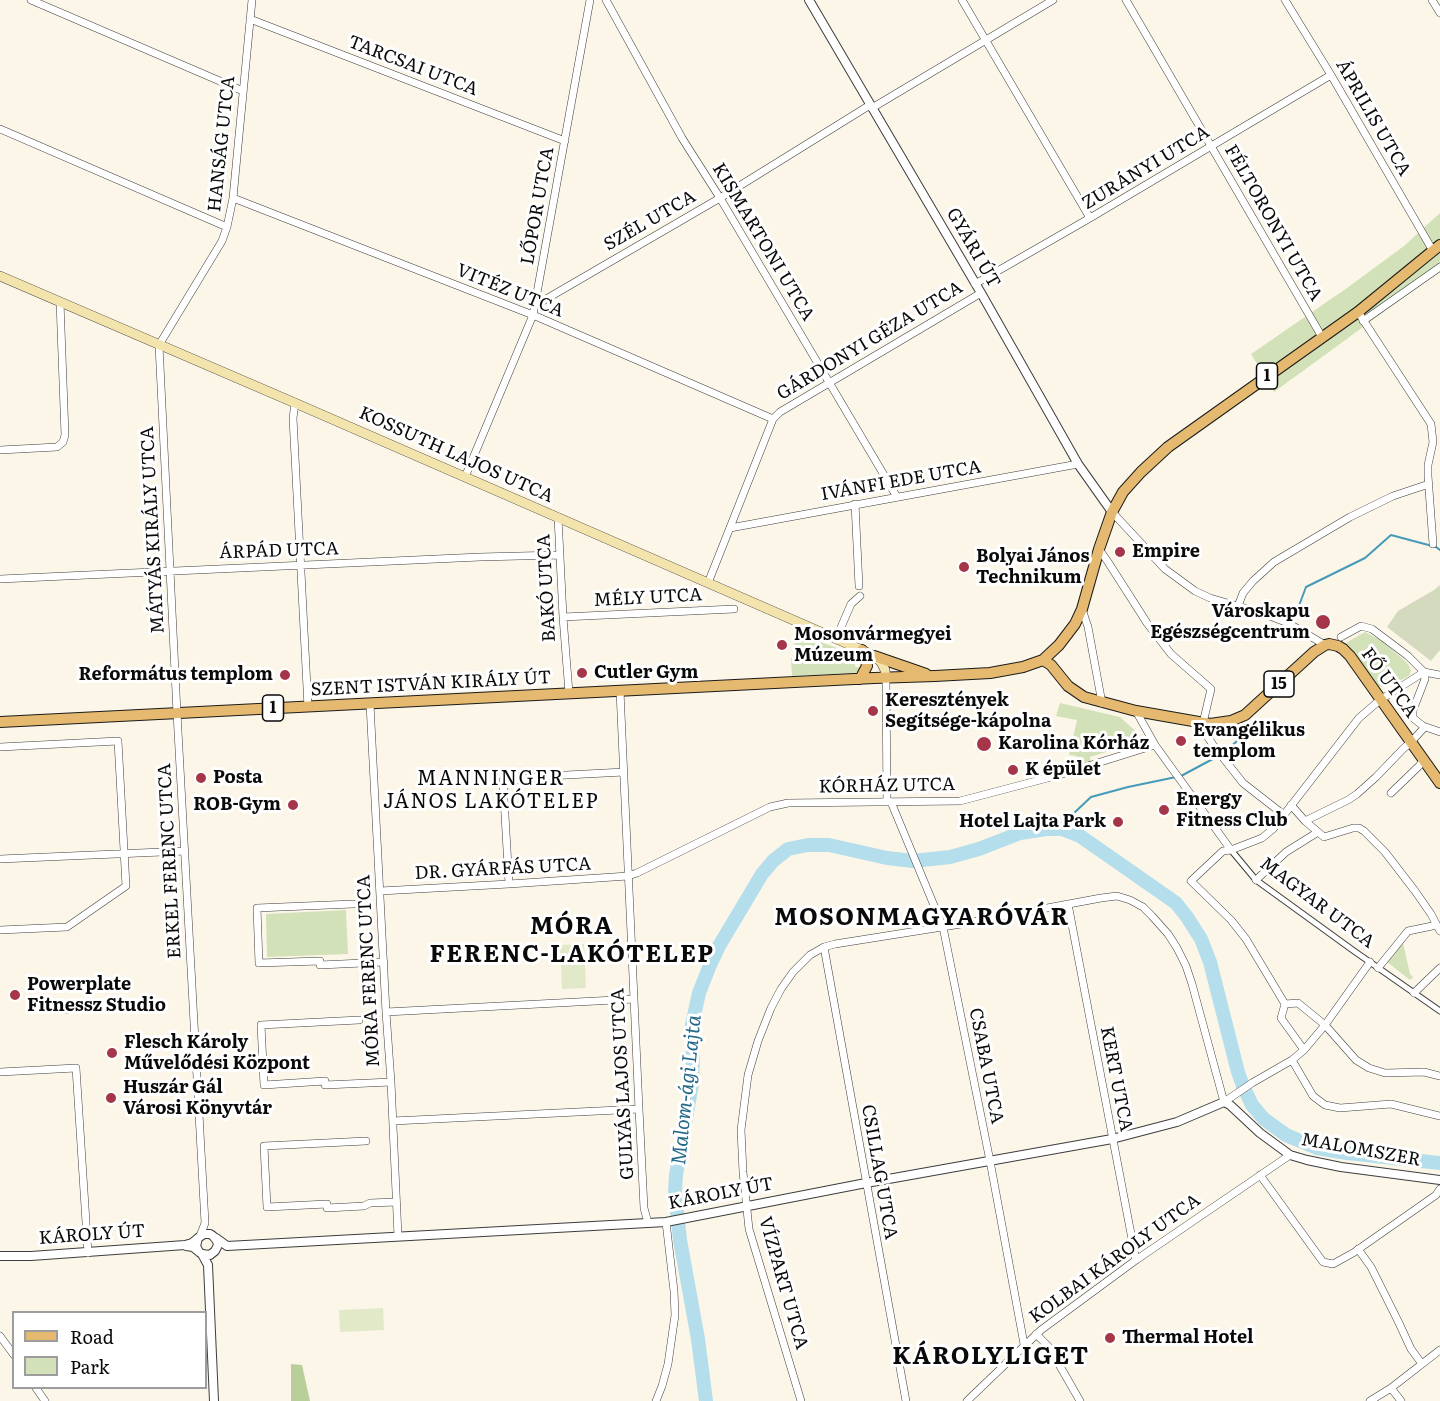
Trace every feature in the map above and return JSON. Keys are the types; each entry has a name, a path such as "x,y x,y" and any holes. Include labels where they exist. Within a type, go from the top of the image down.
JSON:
{"main road":[{"name":"1","path":"935,676 1010,670 1043,660 1069,634 1075,624 1082,609 1112,512 1118,499 1131,482 1168,447 1322,337 1361,317 1437,248"},
{"name":"KOSSUTH LAJOS UTCA","path":"0,276 874,656"},
{"name":"15","path":"1043,660 1051,664 1068,686 1084,697 1136,711 1203,723 1222,723 1245,715 1314,652 1325,645"},
{"name":"FŐ UTCA","path":"1325,645 1335,645 1343,649 1440,783"},
{"path":"860,679 867,666 862,650"},
{"path":"874,656 935,676"},
{"path":"874,656 881,662 886,678"},
{"name":"SZENT ISTVÁN KIRÁLY ÚT","path":"0,722 935,676"}],"street":[{"path":"32,0 243,91"},
{"name":"HANSÁG UTCA","path":"159,345 222,241 228,227 252,0"},
{"name":"LŐPOR UTCA","path":"465,477 536,304 590,0"},
{"name":"KISMARTONI UTCA","path":"606,0 682,138 897,497"},
{"name":"GYÁRI ÚT","path":"809,0 981,293 1078,464 1112,512"},
{"path":"962,0 1090,218"},
{"name":"SZÉL UTCA","path":"536,304 720,198 871,106 1053,0"},
{"name":"FÉLTORONYI UTCA","path":"1126,0 1322,337"},
{"name":"ÁPRILIS UTCA","path":"1285,0 1437,248"},
{"path":"1432,0 1440,13"},
{"name":"TARCSAI UTCA","path":"250,19 564,141"},
{"name":"ZURÁNYI UTCA","path":"975,284 1331,75"},
{"path":"0,129 228,227"},
{"name":"VITÉZ UTCA","path":"232,198 533,315 773,419"},
{"path":"1433,544 1428,465 1433,442 1431,424 1361,317 1440,267"},
{"name":"GÁRDONYI GÉZA UTCA","path":"708,583 773,419 780,412 981,293"},
{"path":"0,450 57,447 63,442 60,302"},
{"name":"MÁTYÁS KIRÁLY UTCA","path":"159,345 177,713"},
{"path":"295,403 293,418 308,707"},
{"name":"IVÁNFI EDE UTCA","path":"730,528 1078,464"},
{"path":"1238,606 1243,593 1274,562 1350,517 1393,496 1429,484"},
{"path":"855,504 859,586"},
{"path":"1112,512 1165,569 1195,591 1291,624 1325,645"},
{"name":"BAKÓ UTCA","path":"558,517 569,693"},
{"path":"1099,549 1146,623 1171,654 1211,689 1203,723 1204,731 1220,755 1243,783 1284,815"},
{"name":"ÁRPÁD UTCA","path":"0,579 559,555"},
{"path":"836,639 852,604 860,596"},
{"name":"MÉLY UTCA","path":"563,617 734,609"},
{"path":"1082,609 1088,627 1102,703"},
{"path":"1341,637 1361,626 1371,629 1396,646 1424,672 1440,675"},
{"path":"1304,1050 1281,1018 1285,1004 1239,928 1191,881 1223,851 1262,838 1273,829 1359,718 1380,700 1424,672"},
{"path":"1424,672 1425,679 1413,710 1413,718 1423,726 1440,732"},
{"name":"CSABA UTCA","path":"886,678 889,802 943,927 1024,1344"},
{"name":"GULYÁS LAJOS UTCA","path":"620,691 644,1208 648,1223"},
{"name":"MÓRA FERENC UTCA","path":"370,704 398,1236"},
{"name":"MAGYAR UTCA","path":"1136,711 1155,746 1182,784 1231,850 1256,879 1440,1011"},
{"name":"ERKEL FERENC UTCA","path":"177,713 205,1223 214,1237"},
{"path":"1305,821 1348,800 1366,786 1411,742 1423,726"},
{"path":"0,747 118,741 126,886 67,927 0,930"},
{"name":"KÓRHÁZ UTCA","path":"628,876 770,807 788,803 960,801 1049,778 1155,746"},
{"path":"1391,793 1424,759"},
{"path":"509,884 503,781 624,772"},
{"path":"1291,805 1324,837 1353,828 1364,831 1385,852 1415,891 1439,928 1408,931 1378,968"},
{"path":"1256,879 1286,852 1318,832"},
{"path":"0,859 185,851"},
{"name":"DR. GYÁRFÁS UTCA","path":"380,891 628,876"},
{"name":"VÍZPART UTCA","path":"801,1401 748,1229 741,1130 748,1075 771,1008 793,972 810,955 824,947 1068,904 1117,896 1130,900 1143,907 1152,916 1177,948 1192,984 1224,1102"},
{"path":"352,904 257,908 259,963 320,961 320,965 384,962"},
{"name":"KERT UTCA","path":"1068,904 1136,1260"},
{"name":"CSILLAG UTCA","path":"824,947 906,1401"},
{"path":"1224,1102 1292,1060 1304,1050 1325,1025 1370,962"},
{"path":"1414,993 1440,968"},
{"path":"386,1012 634,999"},
{"path":"1285,1004 1298,1003 1325,1025 1350,1054 1369,1068 1385,1073 1424,1072 1440,1076"},
{"path":"50,1008 67,1010"},
{"path":"359,1020 261,1025 264,1085 325,1081 325,1085 391,1082"},
{"path":"1292,1060 1313,1096 1325,1105 1340,1108 1390,1104 1440,1116"},
{"path":"0,1072 76,1068 88,1253"},
{"name":"KÁROLY ÚT","path":"214,1252 227,1246 669,1222 866,1183 1112,1139 1177,1122 1224,1102"},
{"name":"MALOMSZER","path":"1224,1102 1268,1140 1290,1155 1307,1161 1341,1167 1440,1180"},
{"path":"393,1121 639,1108"},
{"path":"366,1141 264,1146 267,1207 327,1204 327,1208 336,1208 396,1202"},
{"name":"KOLBAI KÁROLY UTCA","path":"971,1400 1036,1334 1136,1260 1290,1155"},
{"path":"1260,1176 1323,1262 1333,1264 1356,1251 1436,1196 1440,1189"},
{"path":"656,1401 668,1364 675,1315 669,1222"},
{"name":"ERKEL FERENC UTCA","path":"199,1237 205,1223"},
{"path":"208,1265 196,1246 199,1237 207,1233 227,1246"},
{"name":"KÁROLY ÚT","path":"0,1256 88,1253 185,1245 199,1237"},
{"path":"214,1237 218,1245 208,1265 214,1401"},
{"path":"185,1245 206,1255 214,1252"},
{"path":"1356,1251 1375,1276 1411,1349 1422,1364"},
{"path":"1036,1334 1049,1347 1080,1401"},
{"path":"0,1336 12,1352"},
{"path":"1370,1401 1391,1388 1440,1350"},
{"path":"1391,1388 1401,1401"}],"green space":[{"path":"1440,213 1440,271 1274,392 1251,354 1404,246"},
{"path":"1440,585 1440,650 1431,661 1387,627 1398,611"},
{"path":"794,632 856,655 856,658 843,657 842,661 855,662 855,667 863,667 855,673 792,676 791,658 795,658"},
{"path":"1365,632 1382,641 1405,661 1411,671 1409,676 1387,687 1375,684 1346,643"},
{"path":"1060,703 1120,717 1140,735 1140,742 1130,750 1126,746 1090,757 1091,762 1075,765 1077,756 1069,755 1077,720 1056,716"},
{"path":"346,910 348,954 267,957 266,914"},
{"path":"1403,943 1410,974 1413,977 1410,980 1387,962"},
{"path":"584,944 586,988 562,989 560,945"},
{"path":"383,1308 384,1330 340,1332 339,1310"},
{"path":"291,1364 302,1365 310,1401 291,1401"}],"waterway":[{"path":"1294,619 1306,587 1365,558 1391,535 1440,550"},
{"path":"1062,829 1073,814 1091,797 1181,776 1224,753 1251,728"},
{"name":"Malom-ági Lajta","path":"706,1401 698,1339 680,1240 675,1192 692,1084 692,1025 699,993 719,946 762,874 788,849 808,845 829,845 887,858 913,861 950,857 979,849 1020,833 1046,829 1062,829 1080,836 1176,903 1187,917 1201,939 1210,962 1243,1086 1252,1105 1264,1119 1286,1135 1317,1148 1440,1163"}],"place":[{"name":"Empire","path":"1120,552"},
{"name":"Bolyai János Technikum","path":"964,567"},
{"name":"Városkapu Egészségcentrum","path":"1323,622"},
{"name":"Mosonvármegyei Múzeum","path":"782,645"},
{"name":"Cutler Gym","path":"582,673"},
{"name":"Református templom","path":"285,675"},
{"name":"Keresztények Segítsége-kápolna","path":"873,711"},
{"name":"Evangélikus templom","path":"1181,741"},
{"name":"Karolina Kórház","path":"984,744"},
{"name":"K épület","path":"1013,770"},
{"name":"Posta","path":"201,778"},
{"name":"ROB-Gym","path":"293,805"},
{"name":"Energy Fitness Club","path":"1164,810"},
{"name":"Hotel Lajta Park","path":"1118,822"},
{"name":"Powerplate Fitnessz Studio","path":"15,995"},
{"name":"Flesch Károly Művelődési Központ","path":"112,1053"},
{"name":"Huszár Gál Városi Könyvtár","path":"111,1098"},
{"name":"Thermal Hotel","path":"1110,1338"}],"district":[{"name":"MANNINGER JÁNOS LAKÓTELEP","path":"491,790"},
{"name":"MOSONMAGYARÓVÁR","path":"922,918"},
{"name":"MÓRA FERENC-LAKÓTELEP","path":"572,941"},
{"name":"KÁROLYLIGET","path":"991,1357"}]}
